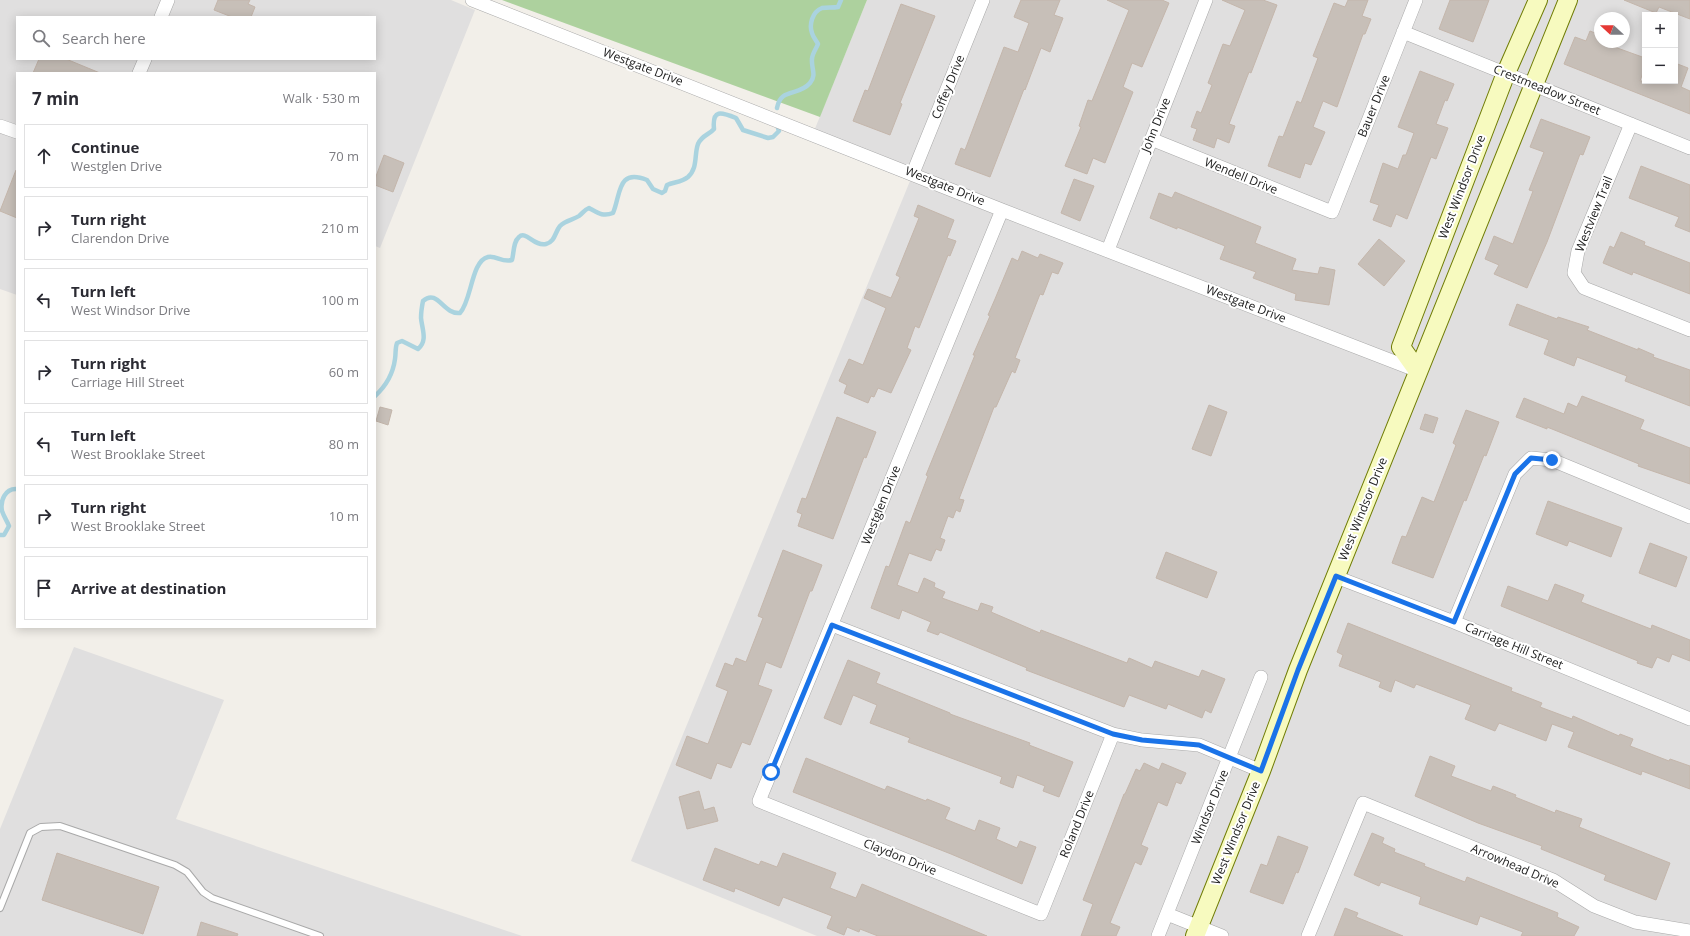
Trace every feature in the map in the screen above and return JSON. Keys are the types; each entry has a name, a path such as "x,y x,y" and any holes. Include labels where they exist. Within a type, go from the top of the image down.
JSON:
{"street":[{"path":"161,16 168,0"},
{"name":"Westgate Drive","path":"472,0 913,173 1002,210 1418,371"},
{"name":"Coffey Drive","path":"913,173 983,0"},
{"name":"John Drive","path":"1108,250 1206,0"},
{"name":"Bauer Drive","path":"1332,212 1416,0"},
{"name":"West Windsor Drive","path":"1418,371 1401,347 1506,73 1538,0"},
{"name":"West Windsor Drive","path":"1196,931 1261,771 1298,670 1568,0"},
{"name":"Crestmeadow Street","path":"1403,32 1690,148"},
{"path":"139,72 145,60"},
{"name":"Westview Trail","path":"1632,124 1578,251 1574,273 1584,288 1690,330"},
{"path":"0,126 16,132"},
{"name":"Wendell Drive","path":"1151,139 1332,212"},
{"name":"Westglen Drive","path":"760,801 1002,210"},
{"path":"1454,622 1515,474 1531,458 1552,460 1690,517"},
{"name":"Carriage Hill Street","path":"1336,576 1454,622 1690,719"},
{"path":"832,625 1113,734 1142,740 1199,745 1261,771"},
{"name":"Windsor Drive","path":"1158,936 1261,677"},
{"name":"Roland Drive","path":"1041,914 1113,734"},
{"name":"Claydon Drive","path":"760,801 1041,914"},
{"name":"Arrowhead Drive","path":"1308,936 1363,803 1553,880 1594,906 1635,922 1690,931"},
{"path":"1167,914 1196,931 1222,936"}],"lane":[{"path":"0,908 30,833 41,827 60,826 175,865 187,872 203,892 212,898 320,936"}],"shaded area":[{"path":"0,0 451,0 475,10 380,248 376,246 376,72 16,72 16,295 0,289"},
{"path":"867,0 1690,0 1690,936 817,936 631,861 910,181 810,141"},
{"path":"74,647 224,700 176,819 522,936 0,936 0,829"}],"green space":[{"path":"502,0 867,0 820,117"}],"building":[{"path":"218,0 250,0 248,4 255,7 251,16 229,16 214,10"},
{"path":"1021,0 1060,0 1054,15 1063,18 1050,52 1041,48 990,177 955,164 961,148 965,150 1004,47 1018,52 1029,23 1014,17"},
{"path":"1107,0 1162,0 1169,3 1142,67 1132,63 1123,87 1133,92 1105,163 1093,158 1087,174 1065,166 1081,127 1079,126 1088,100 1092,101 1129,10"},
{"path":"1222,0 1263,0 1277,5 1251,73 1249,72 1229,124 1235,126 1229,143 1217,138 1214,148 1193,140 1197,129 1191,127 1197,111 1201,113 1212,85 1208,83 1223,44 1230,46 1245,10"},
{"path":"1348,0 1368,0 1362,16 1371,19 1365,34 1363,34 1337,107 1323,101 1313,127 1325,132 1311,165 1305,163 1300,178 1268,166 1279,136 1283,137 1297,101 1301,103 1318,58 1313,56 1334,3 1345,7"},
{"path":"1450,0 1489,0 1473,42 1439,29"},
{"path":"1624,0 1690,0 1690,19 1678,14 1678,12 1672,12 1659,7 1656,12"},
{"path":"901,4 935,16 900,103 902,104 890,135 853,121 865,90 868,91"},
{"path":"1590,31 1594,33 1594,48 1617,48 1642,57 1642,75 1640,81 1642,81 1642,84 1678,84 1678,64 1688,68 1681,87 1690,91 1690,114 1564,64 1575,37 1586,41"},
{"path":"39,60 68,60 98,72 33,72"},
{"path":"1420,71 1454,84 1447,101 1445,100 1436,124 1448,128 1436,159 1431,157 1407,219 1396,214 1391,227 1373,220 1379,205 1370,202 1383,163 1398,169 1403,155 1406,155 1414,133 1398,127"},
{"path":"1541,119 1590,137 1583,155 1580,154 1547,242 1527,288 1494,274 1499,265 1485,259 1494,236 1513,244 1533,191 1529,190 1544,152 1530,147"},
{"path":"384,155 404,163 393,192 376,185 376,176"},
{"path":"1641,166 1690,185 1690,232 1675,226 1679,217 1629,198"},
{"path":"16,170 16,218 0,211"},
{"path":"1074,179 1094,186 1080,221 1061,213"},
{"path":"1175,192 1261,227 1255,243 1296,259 1292,270 1318,274 1320,267 1335,270 1329,305 1295,300 1296,294 1253,278 1256,272 1220,259 1225,246 1150,218 1159,193 1172,198"},
{"path":"918,205 954,220 947,238 956,241 950,256 948,255 919,328 915,326 907,348 911,350 891,393 878,388 874,397 871,396 868,403 844,393 847,385 839,381 849,359 863,365 886,308 864,298 868,289 891,298 900,277 896,275 919,218 914,216"},
{"path":"1621,232 1645,242 1644,245 1690,263 1690,294 1633,272 1632,275 1603,263 1610,246 1614,248"},
{"path":"1379,239 1405,261 1384,286 1358,264"},
{"path":"1022,251 1038,258 1040,254 1063,263 1058,274 1052,272 1043,295 1040,294 1015,358 1020,360 1015,373 1012,371 996,407 994,407 959,499 964,500 960,512 956,510 953,518 948,516 940,538 945,540 941,551 936,549 931,561 909,553 897,585 918,593 924,578 935,583 934,587 945,592 942,598 978,611 981,603 993,607 991,612 1040,633 1041,630 1127,663 1129,658 1152,668 1155,661 1199,677 1202,670 1225,679 1211,713 1205,710 1202,718 1168,704 1166,709 1129,695 1124,707 1026,670 1027,668 940,632 938,635 927,631 931,622 902,610 899,619 871,608 886,566 889,567 906,521 910,523 928,476 926,475 975,355 973,355 990,316 988,315 1012,258 1018,261"},
{"path":"1517,304 1557,319 1558,317 1589,327 1587,330 1638,350 1638,348 1654,355 1653,357 1690,370 1690,406 1625,381 1627,376 1577,357 1574,366 1544,354 1549,340 1509,325"},
{"path":"1582,396 1644,420 1640,429 1690,448 1690,484 1638,466 1639,464 1547,427 1547,429 1516,417 1524,398 1564,414 1568,403 1577,407"},
{"path":"1209,405 1227,412 1211,456 1192,449"},
{"path":"380,407 392,410 388,425 376,421"},
{"path":"1466,410 1499,422 1466,501 1464,500 1433,578 1392,563 1402,536 1406,537 1422,497 1434,502 1456,445 1453,443"},
{"path":"1425,414 1438,418 1433,433 1420,429"},
{"path":"837,417 876,432 866,458 864,457 833,539 798,526 802,514 797,512 802,498 806,499"},
{"path":"1548,501 1622,528 1611,557 1569,541 1567,546 1536,534"},
{"path":"1650,543 1687,557 1676,587 1639,573"},
{"path":"783,550 822,565 812,591 810,591 781,668 766,662 758,685 772,690 750,745 742,742 731,768 717,763 711,779 676,765 687,736 708,744 728,691 716,686 725,663 733,666 736,658 746,662 763,618 758,616"},
{"path":"1166,552 1217,572 1207,598 1156,578"},
{"path":"1555,584 1584,595 1581,602 1651,629 1652,625 1690,640 1690,661 1672,654 1669,662 1657,657 1652,668 1501,606 1508,586 1548,601"},
{"path":"1348,623 1512,688 1511,691 1542,703 1540,707 1572,719 1573,716 1619,736 1620,734 1633,739 1630,746 1669,761 1670,759 1690,766 1690,789 1642,771 1641,775 1568,747 1574,732 1552,724 1546,741 1499,723 1495,731 1465,719 1471,705 1416,684 1414,688 1395,680 1391,692 1379,687 1381,682 1339,666 1343,655 1337,652"},
{"path":"848,660 880,673 876,683 950,714 1030,743 1029,745 1073,762 1059,797 1043,791 1045,786 1017,775 1013,788 1000,783 1002,777 908,742 910,738 870,723 877,705 853,695 841,725 824,718"},
{"path":"1430,756 1455,766 1451,776 1491,791 1493,786 1516,795 1515,797 1555,813 1556,810 1582,819 1579,827 1670,863 1656,900 1604,880 1606,875 1541,849 1542,846 1478,823 1415,796"},
{"path":"806,758 885,790 887,786 926,801 927,799 950,808 945,819 975,831 979,820 1000,828 996,839 1017,848 1020,841 1036,847 1022,884 951,854 793,792"},
{"path":"1144,763 1159,770 1162,763 1186,773 1181,784 1176,782 1167,806 1158,802 1141,845 1148,848 1141,865 1135,862 1110,923 1120,927 1116,936 1081,936 1093,904 1083,900 1124,794 1136,769 1140,771"},
{"path":"699,791 704,810 714,807 718,821 687,829 679,797"},
{"path":"1372,833 1384,838 1382,843 1395,849 1394,852 1425,864 1424,866 1465,882 1467,877 1558,913 1557,917 1579,927 1574,936 1521,936 1523,932 1480,916 1477,925 1419,904 1421,897 1381,882 1379,886 1354,875"},
{"path":"1278,836 1308,847 1298,873 1296,872 1283,904 1250,892 1261,864 1267,866"},
{"path":"715,848 759,865 761,861 777,867 783,853 836,873 830,888 856,898 862,884 987,936 878,936 860,929 859,932 847,927 844,935 827,928 832,916 783,897 779,906 735,888 734,892 703,880"},
{"path":"57,853 159,887 143,934 42,900"},
{"path":"1345,908 1358,913 1356,917 1403,936 1334,936"},
{"path":"201,922 238,934 237,936 197,936"}],"waterway":[{"path":"777,108 782,97 800,90 812,80 812,57 818,44 811,30 812,19 816,12 822,8 838,7 841,0"},
{"path":"376,395 386,384 391,375 397,343 402,341 418,349 421,346 424,339 421,318 423,301 428,298 433,298 454,313 460,313 464,307 475,273 482,260 488,257 494,257 505,261 512,260 517,239 522,235 538,243 549,243 560,226 565,222 579,216 589,208 598,213 613,213 619,191 625,180 630,177 637,177 647,180 653,189 662,193 665,191 667,185 686,179 695,166 698,144 701,139 714,129 714,118 716,115 726,114 736,118 743,130 768,138 773,137 779,131 778,128"},
{"path":"0,535 4,535 9,526 2,511 4,496 9,491 16,489"}],"route":[{"path":"771,772 832,625 1113,734 1142,740 1199,745 1261,771 1298,670 1336,576 1454,622 1515,474 1531,458 1552,460"}]}
